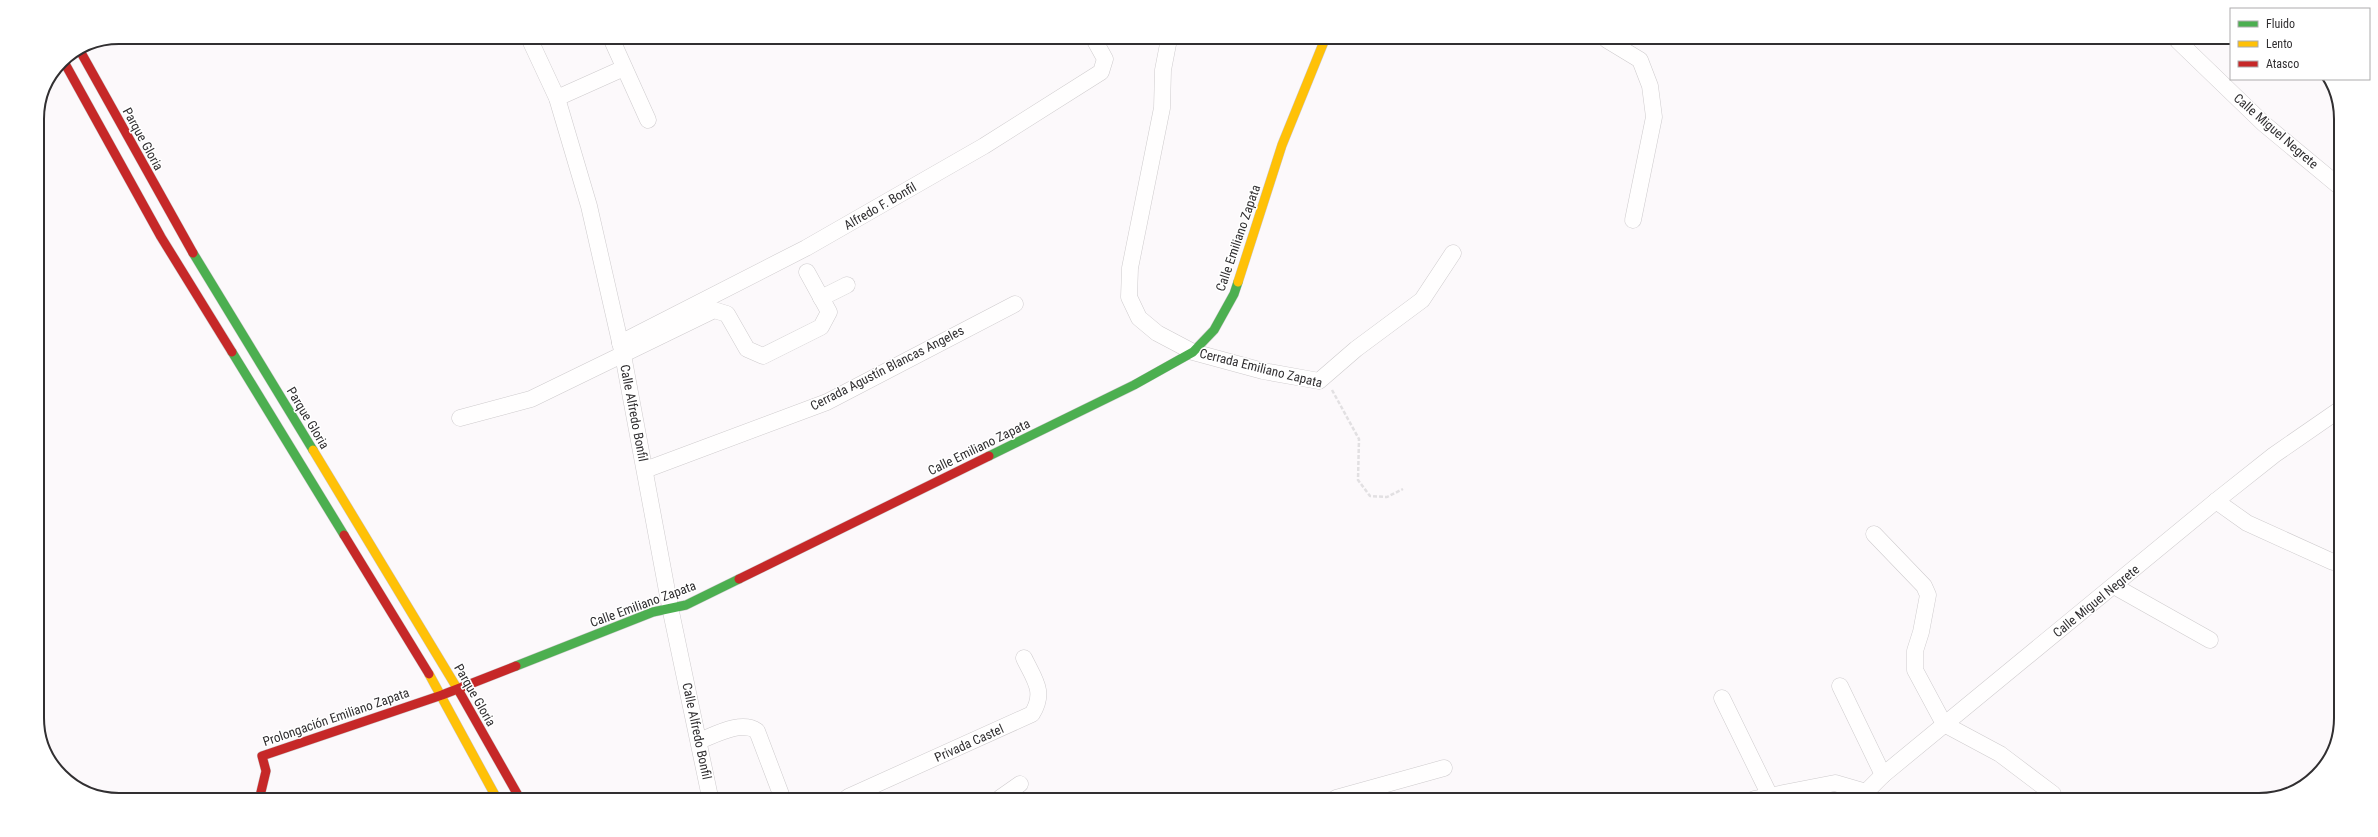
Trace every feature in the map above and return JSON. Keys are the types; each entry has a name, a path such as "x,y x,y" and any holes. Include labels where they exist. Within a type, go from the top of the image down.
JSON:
{"main road":[{"name":"Calle Emiliano Zapata","path":"457,688 670,607 686,605 1134,385 1193,352 1214,330 1234,294 1282,145 1323,44"},
{"name":"Parque Gloria","path":"82,54 177,226 457,688 517,793"},
{"path":"66,66 161,237 442,694 494,793"},
{"path":"161,237 177,226"},
{"name":"Prolongación Emiliano Zapata","path":"261,793 266,771 262,756 457,688"}],"street":[{"name":"Calle Alfredo Bonfil","path":"532,44 556,98 589,206 621,349 670,607 709,793"},
{"path":"614,44 648,120"},
{"name":"Alfredo F. Bonfil","path":"621,349 806,248 984,146 1101,72 1105,59 1097,44"},
{"name":"Cerrada Emiliano Zapata","path":"1168,44 1163,70 1162,108 1130,268 1129,297 1139,318 1157,333 1193,352 1263,371 1319,381"},
{"path":"1614,44 1640,60 1650,86 1654,117 1633,220"},
{"name":"Calle Miguel Negrete","path":"2181,44 2263,123 2334,182"},
{"path":"556,98 624,68"},
{"path":"1319,381 1356,349 1422,300 1453,253"},
{"path":"460,418 531,399 621,349 714,310 727,314 747,349 762,356 821,327 829,312 807,272"},
{"path":"820,298 847,285"},
{"name":"Cerrada Agustín Blancas Angeles","path":"645,470 827,402 1015,304"},
{"name":"Calle Miguel Negrete","path":"1865,793 1883,775 1944,724 2216,501 2274,455 2334,413"},
{"path":"2216,501 2247,523 2333,562"},
{"path":"1874,534 1920,581 1928,595 1921,632 1915,651 1915,670 1944,724 2000,754 2052,793"},
{"path":"2114,586 2210,640"},
{"name":"Privada Castel","path":"857,793 1032,714 1038,705 1040,689 1024,658"},
{"path":"1840,686 1883,775"},
{"path":"1722,698 1760,793"},
{"path":"699,741 734,728 752,728 757,731 780,793"},
{"path":"1354,793 1444,768"},
{"path":"1786,793 1835,783 1858,793"},
{"path":"1007,793 1020,784"}],"path":[{"name":"Cerrada Emiliano Zapata","path":"1319,381 1328,384 1334,392 1359,439 1358,480 1370,496 1387,496 1403,489"}],"traffic: fast":[{"path":"193,253 313,450"},
{"path":"989,456 1134,385 1193,352 1214,330 1234,294 1238,282"},
{"path":"232,352 344,535"},
{"path":"516,666 653,612 686,605 739,579"}],"traffic: slow":[{"path":"1238,282 1282,145 1323,44"},
{"path":"313,450 460,693"},
{"path":"429,674 494,793"}],"traffic: jam":[{"path":"82,54 193,253"},
{"path":"66,66 161,237 232,352"},
{"path":"739,579 989,456"},
{"path":"344,535 429,674"},
{"path":"261,793 266,771 262,756 442,695 516,666"},
{"path":"460,693 517,793"}]}
